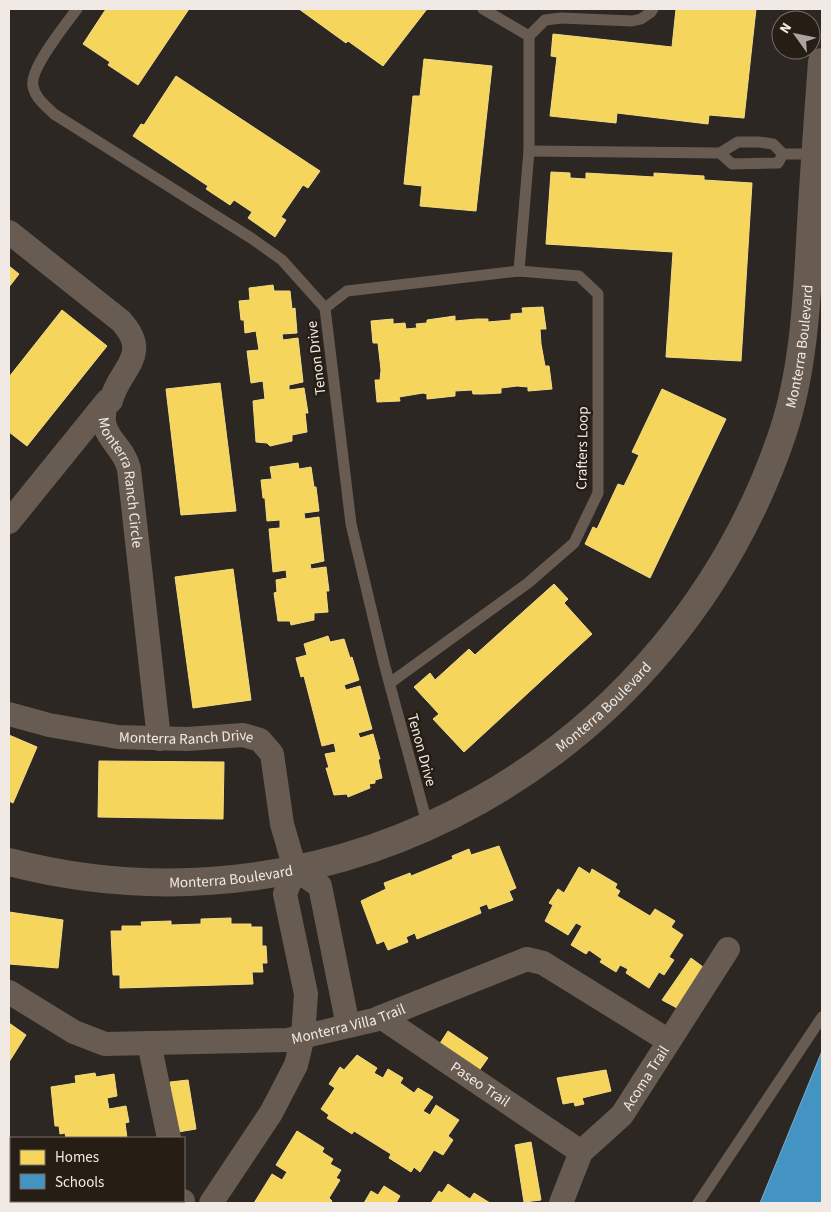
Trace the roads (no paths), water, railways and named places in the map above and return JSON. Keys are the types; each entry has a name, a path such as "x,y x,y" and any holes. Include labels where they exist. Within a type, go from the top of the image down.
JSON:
{"street":[{"name":"Monterra Boulevard","path":"9,862 67,874 146,882 225,880 295,869 342,858 428,826 493,795 567,744 638,678 671,639 717,574 740,531 783,430 797,373 807,307 822,62"},
{"name":"Monterra Ranch Circle","path":"9,232 121,321 133,339 132,363 104,411 104,422 109,437 125,457 129,469 159,739"},
{"path":"9,522 112,396"},
{"name":"Monterra Ranch Drive","path":"9,714 83,732 159,739 243,735 254,737 265,744 275,762 282,824 295,869"},
{"path":"211,1203 271,1113 296,1065 303,1036 306,994 285,894 295,869 320,886 348,1026"},
{"name":"Acoma Trail","path":"561,1203 581,1152 622,1115 728,949"},
{"name":"Monterra Villa Trail","path":"9,992 74,1032 104,1044 282,1040 381,1017 527,959 543,963 669,1041"},
{"path":"303,978 337,971"},
{"name":"Paseo Trail","path":"381,1017 581,1152"},
{"path":"149,1043 169,1137"}],"lane":[{"name":"Tenon Drive","path":"76,9 38,65 32,84 37,97 54,114 243,233 282,260 325,308 351,524 428,826"},
{"path":"483,9 529,36"},
{"path":"519,271 528,151 529,36 545,20 561,18 632,21 641,19 652,12 653,9"},
{"path":"528,151 720,153 738,142 759,142 773,144 783,154 816,154"},
{"path":"720,153 732,164 778,163 783,154"},
{"name":"Crafters Loop","path":"325,308 347,291 519,271 579,276 598,294 598,493 574,543 528,583 390,683"},
{"path":"698,1203 822,1016"}]}
